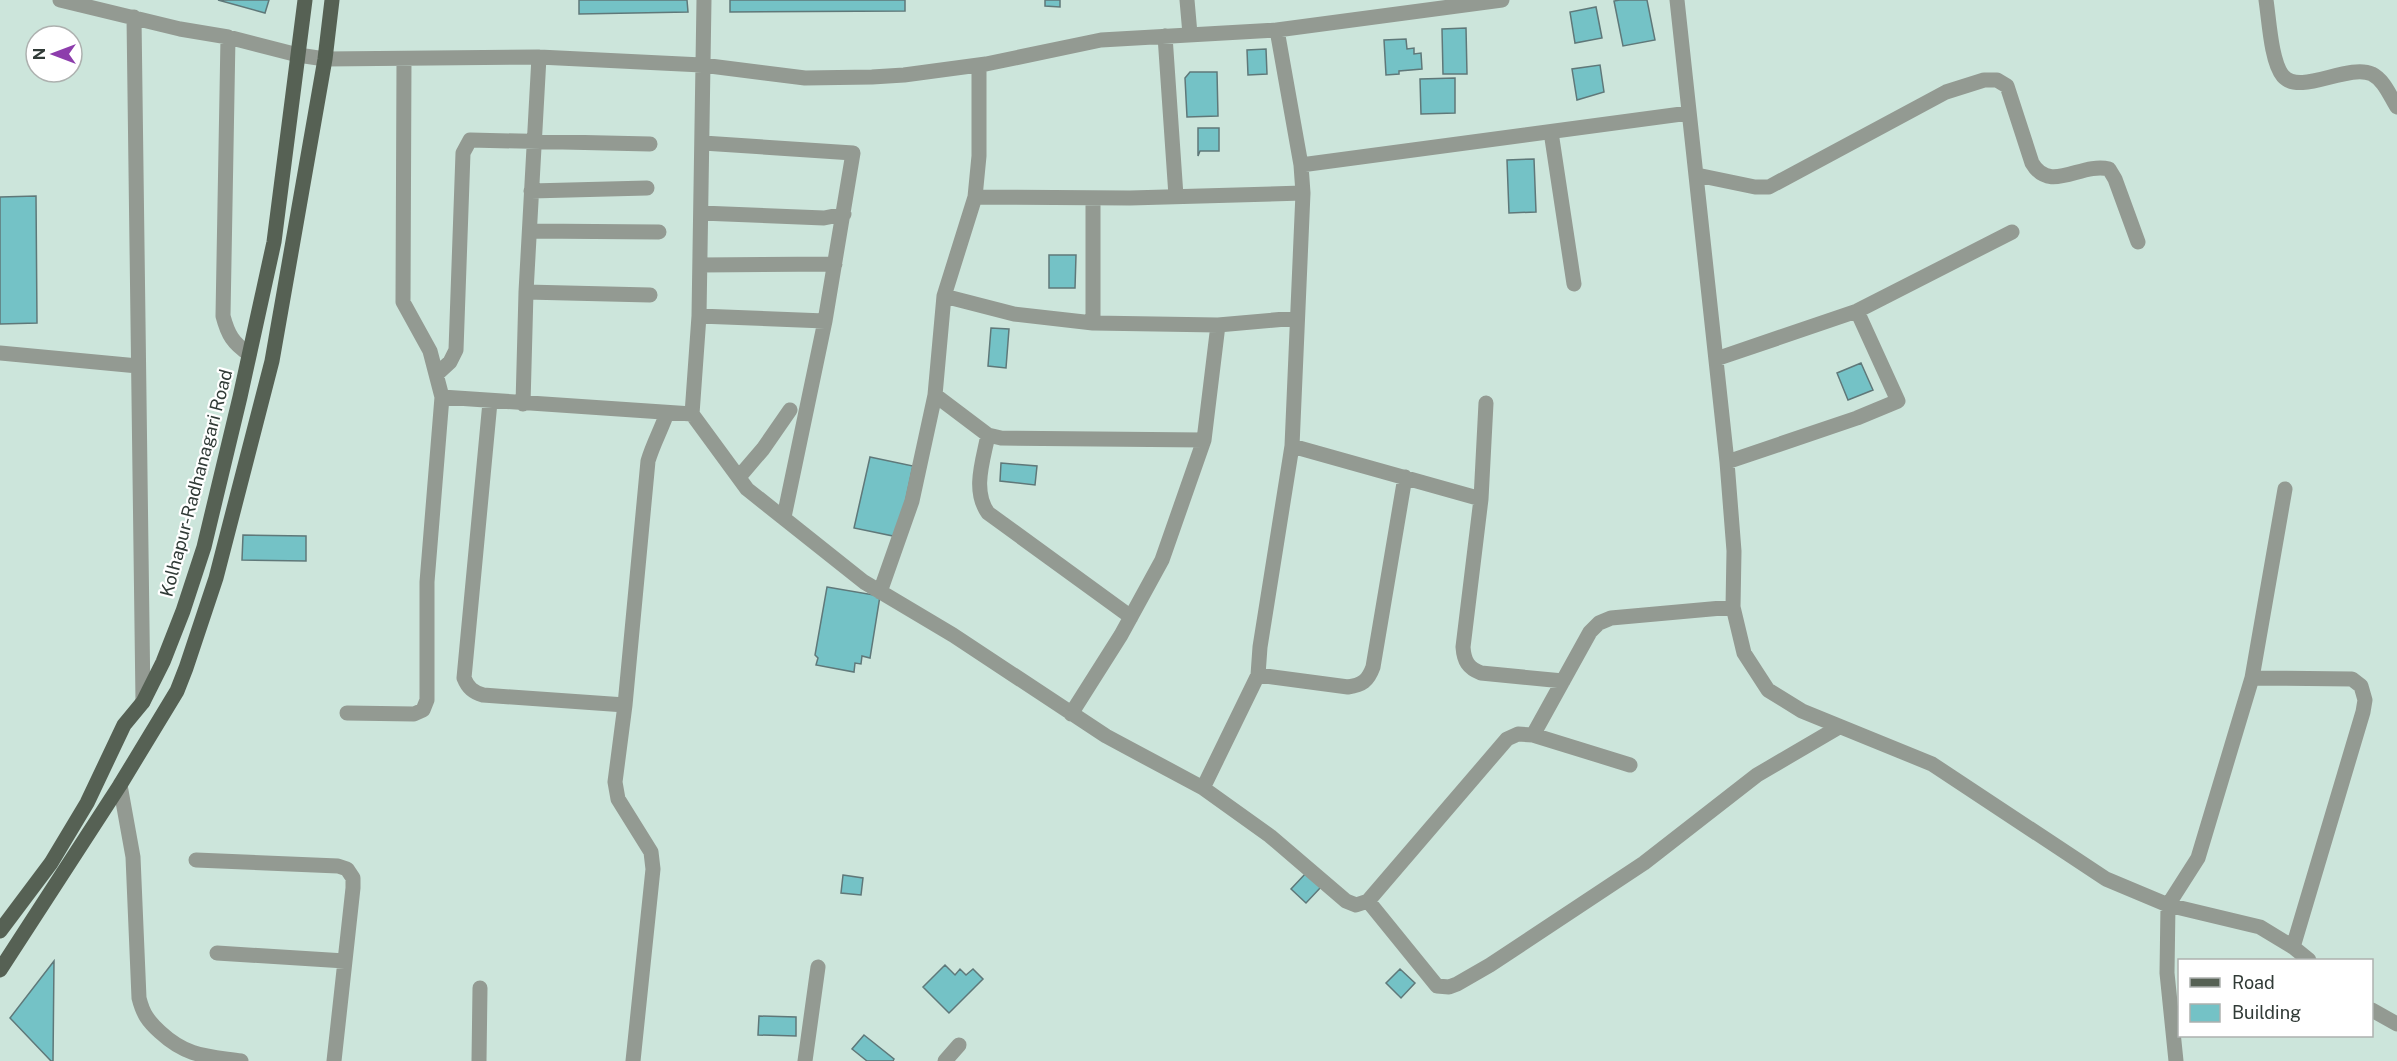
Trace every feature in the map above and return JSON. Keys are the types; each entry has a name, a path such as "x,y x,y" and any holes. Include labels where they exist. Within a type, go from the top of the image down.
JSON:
{"main road":[{"name":"Kolhapur-Radhanagari Road","path":"0,931 51,863 87,802 124,725 143,702 163,662 204,547 274,242 305,0"},
{"path":"0,970 120,785 177,690 186,668 216,578 272,361 325,59 332,0"}],"street":[{"path":"60,0 180,29 228,37 298,55 325,59 539,57 702,65 812,78 904,75 979,65 1101,40 1277,30 1502,0"},
{"path":"704,0 699,316 692,414 747,489 784,517 810,541 880,592 953,635 1106,736 1203,788 1270,836 1346,901 1356,905 1368,901 1507,739 1518,734 1533,735 1630,765"},
{"path":"1187,0 1190,34"},
{"path":"1677,0 1727,462 1734,551 1733,607 1744,653 1768,690 1802,711 1932,764 2106,879 2168,905 2260,927 2309,959"},
{"path":"2266,0 2277,66 2284,78 2295,83 2362,71 2373,75 2381,82 2397,107"},
{"path":"134,17 143,702"},
{"path":"1203,788 1258,675 1260,647 1292,446 1303,193 1301,165 1277,30"},
{"path":"1165,36 1176,196"},
{"path":"228,37 223,316 227,333 235,345 249,354"},
{"path":"523,404 526,292 539,57"},
{"path":"347,713 414,714 423,710 427,700 427,582 442,398 430,351 402,302 404,59"},
{"path":"880,592 912,501 935,395 944,296 975,197 979,156 979,65"},
{"path":"1697,175 1755,187 1769,187 1946,92 1984,80 1997,80 2007,86 2032,163 2038,173 2048,178 2099,166 2109,169 2115,179 2138,242"},
{"path":"1301,165 1689,113"},
{"path":"1551,132 1574,284"},
{"path":"437,374 450,362 456,350 465,145 470,140 477,139 533,143 651,144"},
{"path":"703,143 853,153 825,321 784,517"},
{"path":"531,191 647,188"},
{"path":"975,197 1093,198 1303,193"},
{"path":"1093,198 1093,323"},
{"path":"701,213 824,218 844,214"},
{"path":"824,218 837,241"},
{"path":"530,231 658,232"},
{"path":"1716,360 1857,311 2012,232"},
{"path":"700,265 835,264"},
{"path":"526,292 651,295"},
{"path":"944,296 1014,314 1093,323 1218,325 1297,318"},
{"path":"1727,462 1857,418 1898,401 1857,311"},
{"path":"699,316 825,321"},
{"path":"1071,714 1131,617 1162,560 1204,440 1218,325"},
{"path":"0,353 42,359 138,366"},
{"path":"935,395 988,435 1001,438 1204,440"},
{"path":"442,398 692,414"},
{"path":"490,402 464,678 468,687 483,695 625,705"},
{"path":"1485,403 1482,499 1463,647 1464,659 1471,669 1482,673 1563,681"},
{"path":"738,477 763,449 790,410"},
{"path":"633,1061 653,869 651,852 618,799 615,782 625,705 648,461 653,443 660,434 667,413"},
{"path":"988,435 978,492 981,503 988,513 1131,617"},
{"path":"1292,446 1482,499"},
{"path":"1258,675 1348,687 1360,686 1368,679 1373,667 1405,477"},
{"path":"2176,1061 2167,974 2168,905 2198,858 2252,678 2285,489"},
{"path":"1533,735 1590,632 1599,623 1611,618 1733,607"},
{"path":"2252,678 2352,680 2361,686 2365,700 2293,947"},
{"path":"1368,901 1437,986 1449,987 1490,965 1644,863 1757,775 1839,727"},
{"path":"120,785 133,857 139,998 142,1011 147,1020 173,1044 184,1050 241,1061"},
{"path":"196,860 338,866 347,869 353,878 353,888 334,1061"},
{"path":"217,953 345,961"},
{"path":"805,1061 819,967"},
{"path":"479,1061 480,988"},
{"path":"2373,1011 2397,1024"},
{"path":"945,1061 959,1046"}],"building":[{"path":"218,0 269,0 265,13"},
{"path":"579,0 687,0 688,12 579,14"},
{"path":"730,0 905,0 905,11 730,12"},
{"path":"1045,0 1060,0 1060,7 1045,6"},
{"path":"1647,0 1655,40 1623,46 1614,1"},
{"path":"1596,7 1602,38 1575,43 1570,12"},
{"path":"1466,28 1467,74 1443,74 1442,29"},
{"path":"1406,39 1407,49 1414,48 1414,54 1421,53 1422,69 1399,71 1399,74 1386,75 1384,40"},
{"path":"1266,49 1267,74 1248,75 1247,50"},
{"path":"1600,65 1604,92 1577,100 1572,69"},
{"path":"1190,72 1217,72 1218,116 1187,117 1185,78"},
{"path":"1455,78 1455,113 1421,114 1420,79"},
{"path":"1198,128 1219,128 1219,151 1200,151 1198,156"},
{"path":"1534,159 1536,212 1509,213 1507,160"},
{"path":"36,196 37,323 0,324 0,197"},
{"path":"1049,255 1076,255 1075,288 1049,288"},
{"path":"991,328 1009,329 1006,368 988,366"},
{"path":"1861,363 1873,390 1848,400 1837,373"},
{"path":"870,457 913,466 898,537 854,528"},
{"path":"1001,463 1037,466 1035,485 1000,481"},
{"path":"243,535 306,536 306,561 242,560"},
{"path":"827,587 880,596 870,658 862,656 861,664 855,663 854,672 816,665 818,658 815,655"},
{"path":"1306,873 1321,887 1306,903 1291,889"},
{"path":"843,875 863,878 861,895 841,893"},
{"path":"54,961 53,1061 51,1061 10,1018"},
{"path":"945,965 955,975 960,969 966,975 973,969 983,979 949,1013 923,987"},
{"path":"1400,969 1415,983 1401,998 1386,983"},
{"path":"759,1016 796,1017 796,1036 758,1035"},
{"path":"864,1035 894,1059 893,1061 867,1061 852,1049"}]}
